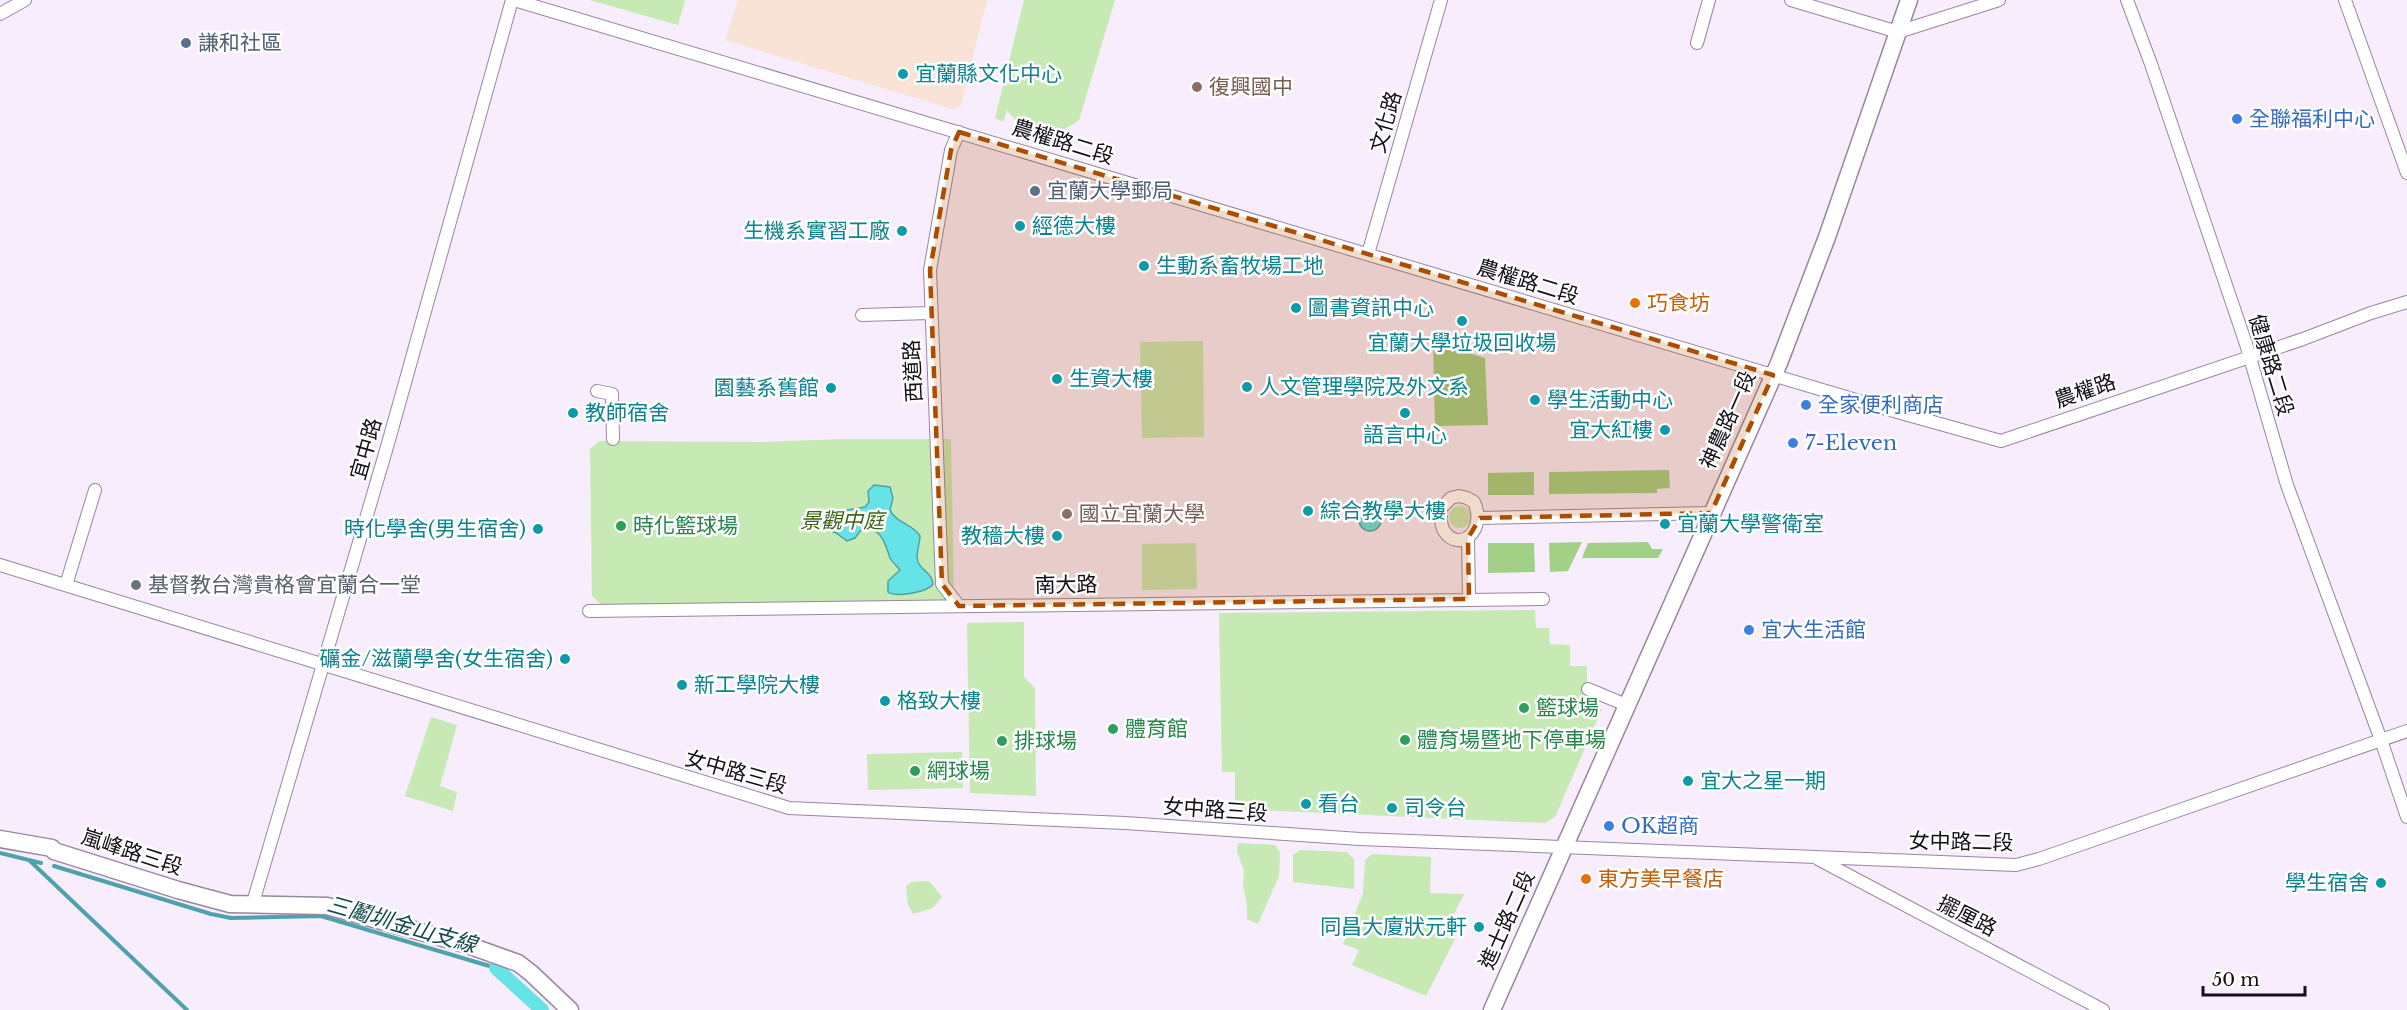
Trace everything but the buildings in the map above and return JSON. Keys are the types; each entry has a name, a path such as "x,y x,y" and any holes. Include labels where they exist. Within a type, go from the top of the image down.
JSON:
{"street":[{"path":"0,14 25,0"},
{"name":"農權路二段","path":"513,0 1773,375"},
{"name":"宜中路","path":"252,906 324,666 513,0"},
{"name":"文化路","path":"1368,254 1441,0"},
{"path":"1697,43 1709,0"},
{"path":"1791,0 1898,32 1999,0"},
{"name":"神農路一段","path":"1564,848 1773,375 1827,237 1909,0"},
{"name":"健康路二段","path":"2127,0 2155,75 2250,356 2287,485 2407,817"},
{"path":"2345,0 2407,173"},
{"name":"西道路","path":"958,606 942,584 930,270 951,150 959,132"},
{"name":"農權路","path":"1773,375 2001,441 2407,302"},
{"path":"862,315 930,313"},
{"path":"597,391 612,394 613,439"},
{"path":"66,585 95,490"},
{"path":"1451,498 1467,498 1474,502 1478,518 1475,531 1468,538 1451,537 1442,525 1441,508 1451,498"},
{"path":"1478,518 1711,513"},
{"path":"1468,538 1469,599"},
{"name":"女中路三段","path":"0,565 789,808 1564,848"},
{"name":"南大路","path":"589,611 1543,599"},
{"path":"1588,689 1626,705"},
{"name":"女中路二段","path":"1564,848 2016,865 2407,731"},
{"name":"嵐峰路三段","path":"0,839 52,848 54,851 178,891 230,904 327,906 465,945 518,963 570,1010"},
{"name":"進士路二段","path":"1492,1010 1564,848"},
{"name":"擺厘路","path":"1814,857 2103,1010"}],"highlighted area":[{"path":"959,132 1773,375 1711,513 1480,518 1468,538 1469,599 959,606 942,584 930,270 951,150"}],"shaded area":[{"name":"宜蘭縣文化中心","path":"738,0 987,0 961,105 955,110 725,40"}],"green space":[{"path":"589,0 685,0 678,25"},
{"path":"1024,0 1115,0 1079,120 1060,131 1031,130 1014,119 1007,110 1003,122 995,118"},
{"path":"1203,341 1204,437 1142,438 1140,342"},
{"path":"1433,342 1485,358 1488,425 1435,426"},
{"name":"景觀中庭","path":"951,439 954,602 603,606 592,596 590,449 599,441 762,442"},
{"path":"1669,470 1670,488 1657,489 1657,493 1549,494 1549,472"},
{"path":"1534,472 1534,495 1488,495 1488,473"},
{"path":"1460,506 1468,509 1471,517 1468,525 1460,528 1452,525 1449,517 1452,509"},
{"path":"1582,542 1568,571 1550,572 1549,543"},
{"path":"1648,542 1652,549 1663,549 1658,558 1582,558 1588,543"},
{"path":"1196,543 1197,589 1142,590 1142,544"},
{"path":"1488,543 1534,543 1535,572 1488,573"},
{"name":"體育場暨地下停車場","path":"1535,610 1536,628 1549,628 1550,644 1570,645 1570,666 1587,666 1587,709 1602,709 1555,817 1545,823 1235,809 1235,772 1222,772 1219,613"},
{"name":"排球場","path":"1024,622 1024,677 1035,688 1036,796 970,793 967,623"},
{"path":"431,717 457,725 440,786 457,792 453,811 405,796"},
{"name":"網球場","path":"962,752 963,788 868,790 867,754"},
{"path":"1238,843 1275,845 1280,852 1279,876 1258,924 1247,919 1247,904 1243,886 1244,870 1237,852"},
{"path":"1300,850 1347,852 1354,859 1354,889 1293,882 1293,855"},
{"path":"1372,854 1431,857 1430,893 1464,894 1443,936 1455,939 1426,996 1352,965 1359,950 1343,944 1363,893 1365,860"},
{"path":"911,882 930,882 942,897 933,908 913,914 908,904 906,886"}],"water":[{"path":"874,485 890,487 893,498 890,510 896,518 920,536 918,562 931,577 933,584 930,587 919,592 904,594 888,592 888,581 900,570 891,560 884,541 878,533 868,529 861,530 855,538 847,541 836,533 819,527 820,517 829,513 865,507 869,502 868,491"},
{"path":"1370,509 1378,512 1381,520 1378,528 1370,531 1362,528 1359,520 1362,512"}],"waterway":[{"name":"三鬮圳金山支線","path":"0,853 41,863"},
{"path":"29,860 187,1010"},
{"name":"三鬮圳金山支線","path":"54,866 211,914 231,918 321,916 496,968"},
{"path":"496,968 542,1010"}],"place":[{"name":"謙和社區","path":"186,43"},
{"name":"宜蘭縣文化中心","path":"903,74"},
{"name":"復興國中","path":"1197,87"},
{"name":"全聯福利中心","path":"2237,119"},
{"name":"宜蘭大學郵局","path":"1035,191"},
{"name":"經德大樓","path":"1020,226"},
{"name":"生機系實習工廠","path":"902,231"},
{"name":"生動系畜牧場工地","path":"1144,266"},
{"name":"巧食坊","path":"1635,303"},
{"name":"圖書資訊中心","path":"1296,308"},
{"name":"宜蘭大學垃圾回收場","path":"1462,321"},
{"name":"生資大樓","path":"1057,379"},
{"name":"人文管理學院及外文系","path":"1247,387"},
{"name":"園藝系舊館","path":"831,388"},
{"name":"學生活動中心","path":"1535,400"},
{"name":"全家便利商店","path":"1806,405"},
{"name":"教師宿舍","path":"573,413"},
{"name":"語言中心","path":"1405,413"},
{"name":"宜大紅樓","path":"1665,430"},
{"name":"7-Eleven","path":"1793,443"},
{"name":"綜合教學大樓","path":"1308,511"},
{"name":"國立宜蘭大學","path":"1067,514"},
{"name":"宜蘭大學警衛室","path":"1665,524"},
{"name":"時化籃球場","path":"621,526"},
{"name":"時化學舍(男生宿舍)","path":"538,529"},
{"name":"教穡大樓","path":"1057,536"},
{"name":"基督教台灣貴格會宜蘭合一堂","path":"136,585"},
{"name":"宜大生活館","path":"1749,630"},
{"name":"礪金/滋蘭學舍(女生宿舍)","path":"565,659"},
{"name":"新工學院大樓","path":"682,685"},
{"name":"格致大樓","path":"885,701"},
{"name":"籃球場","path":"1524,708"},
{"name":"體育館","path":"1113,729"},
{"name":"體育場暨地下停車場","path":"1405,740"},
{"name":"排球場","path":"1002,741"},
{"name":"網球場","path":"915,771"},
{"name":"宜大之星一期","path":"1688,781"},
{"name":"看台","path":"1306,804"},
{"name":"司令台","path":"1392,808"},
{"name":"OK超商","path":"1609,826"},
{"name":"東方美早餐店","path":"1586,879"},
{"name":"學生宿舍","path":"2381,883"},
{"name":"同昌大廈狀元軒","path":"1479,927"}]}
